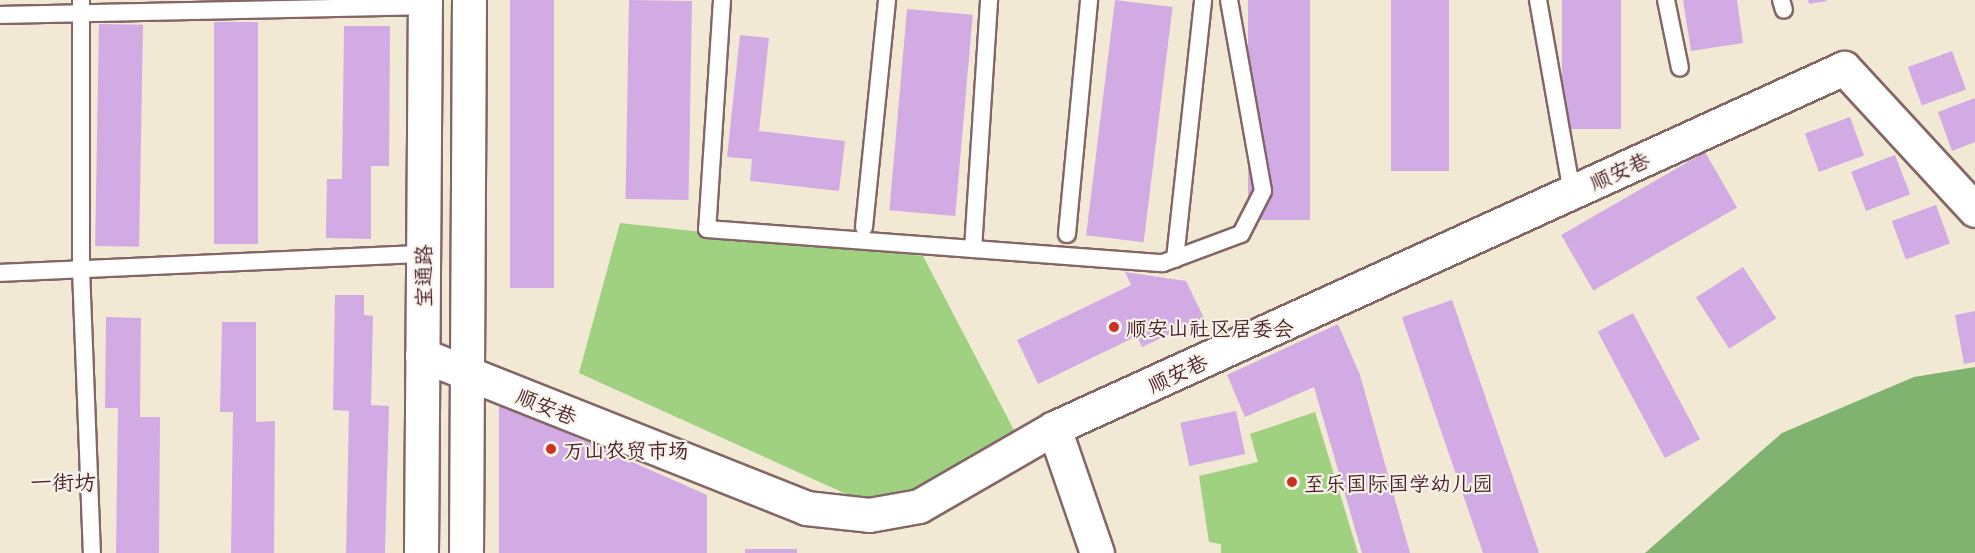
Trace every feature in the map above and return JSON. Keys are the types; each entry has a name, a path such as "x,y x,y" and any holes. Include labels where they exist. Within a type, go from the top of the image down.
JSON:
{"street":[{"path":"466,553 469,0"},
{"name":"宝通路","path":"421,553 425,3"},
{"name":"顺安巷","path":"422,355 806,508 869,515 919,506 1054,428 1844,68 1975,210"},
{"path":"1054,428 1097,553"}],"lane":[{"path":"722,0 706,229 1163,264 1240,234 1263,191 1229,0"},
{"path":"864,227 887,0"},
{"path":"973,249 989,0"},
{"path":"1067,234 1089,0"},
{"path":"1175,259 1203,0"},
{"path":"1538,0 1572,192"},
{"path":"1666,0 1680,68"},
{"path":"0,15 81,7 425,3"},
{"path":"81,7 81,269 92,553"},
{"path":"0,273 422,254"}],"green space":[{"path":"620,223 923,256 1015,432 908,492 855,498 579,373"},
{"path":"1975,367 1975,553 1645,553 1782,433 1914,377"},
{"path":"1315,412 1358,553 1221,553 1221,544 1209,542 1199,476 1258,462 1250,434"}],"building":[{"path":"510,0 554,0 554,288 510,288"},
{"path":"629,0 692,1 689,200 626,199"},
{"path":"1115,0 1173,7 1144,242 1086,235"},
{"path":"1248,0 1310,0 1310,220 1248,220"},
{"path":"1391,0 1449,0 1449,171 1391,171"},
{"path":"1562,0 1621,0 1621,129 1562,129"},
{"path":"1683,0 1737,0 1743,43 1691,51"},
{"path":"1808,0 1826,0 1827,1 1809,4"},
{"path":"907,9 973,15 955,216 889,210"},
{"path":"214,22 258,22 258,244 214,244"},
{"path":"99,24 143,25 139,247 95,246"},
{"path":"344,26 390,26 389,166 371,166 371,239 326,238 327,179 342,179"},
{"path":"740,35 769,38 759,131 845,141 839,191 750,181 752,159 727,157"},
{"path":"1952,51 1966,90 1922,106 1908,67"},
{"path":"1975,98 1975,142 1952,151 1938,112"},
{"path":"1850,117 1864,156 1819,172 1805,133"},
{"path":"1705,152 1737,207 1593,290 1561,235"},
{"path":"1895,155 1910,194 1866,211 1851,172"},
{"path":"1936,205 1950,244 1906,260 1892,221"},
{"path":"1743,267 1776,318 1729,349 1696,297"},
{"name":"顺安山社区居委会","path":"1125,272 1186,281 1204,318 1142,347 1137,336 1038,384 1017,340 1131,285"},
{"path":"335,295 364,295 364,315 373,316 371,405 389,406 385,553 346,553 349,411 333,410"},
{"path":"1452,300 1539,552 1483,553 1402,317"},
{"path":"1975,311 1975,362 1964,364 1955,315"},
{"path":"1633,313 1700,439 1665,458 1598,332"},
{"path":"106,317 141,318 140,417 160,417 159,553 116,553 118,408 105,408"},
{"path":"222,322 256,322 256,422 275,421 274,553 231,553 233,412 220,412"},
{"path":"1338,324 1360,375 1410,553 1362,553 1314,387 1245,417 1227,375"},
{"name":"万山农贸市场","path":"499,403 707,495 707,553 499,553"},
{"path":"1236,411 1245,454 1189,466 1180,423"},
{"path":"745,549 797,549 797,553 745,553"}],"place":[{"name":"顺安山社区居委会","path":"1114,327"},
{"name":"万山农贸市场","path":"551,449"},
{"name":"至乐国际国学幼儿园","path":"1292,482"}],"district":[{"name":"一街坊","path":"63,481"}]}
